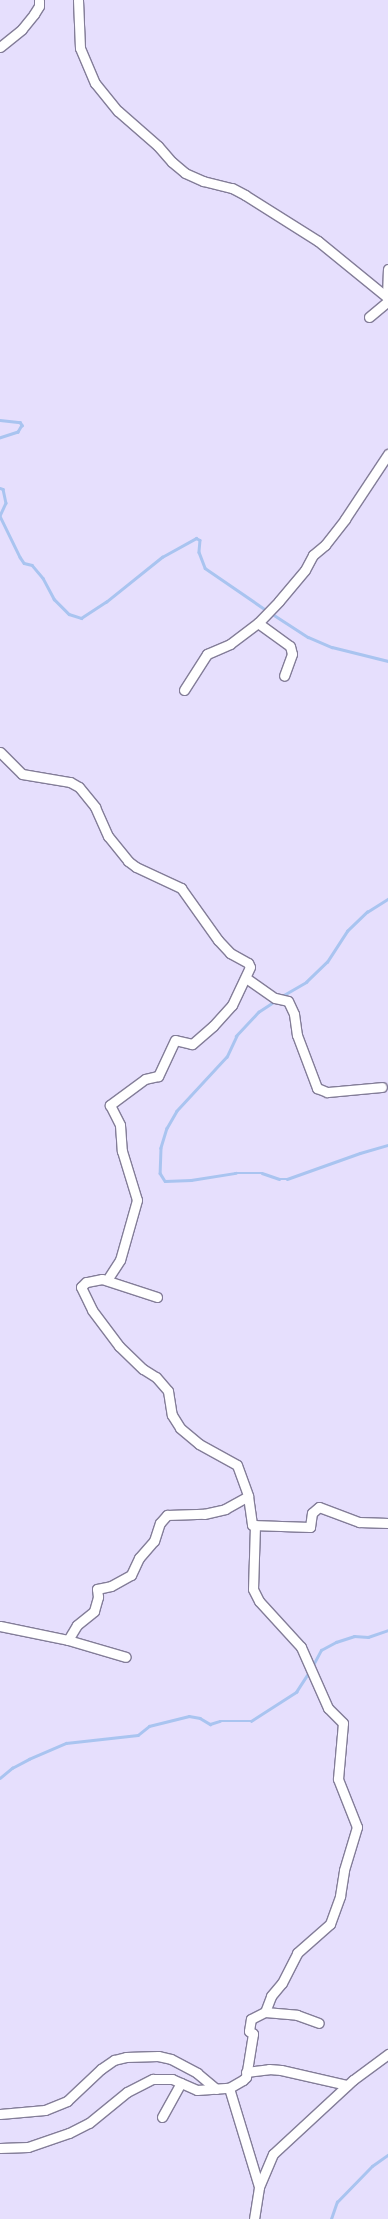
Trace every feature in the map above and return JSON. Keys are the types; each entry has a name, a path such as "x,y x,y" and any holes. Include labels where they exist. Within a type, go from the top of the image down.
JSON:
{"street":[{"path":"0,47 22,29 39,6 39,0"},
{"path":"78,0 80,48 95,83 118,111 185,173 203,181 232,188 245,195 318,241 388,299"},
{"path":"369,317 388,299 388,269"},
{"path":"184,690 207,654 230,644 258,623 305,570 313,555 325,545 345,519 388,454"},
{"path":"258,623 290,646 292,654 284,676"},
{"path":"0,752 22,774 70,782 79,787 95,807 108,836 128,861 136,868 181,888 218,940 230,953 249,965 246,978 232,1005 213,1026 192,1044 177,1039 174,1040 158,1076 145,1079 110,1104 120,1125 122,1151 137,1200 120,1260 107,1280"},
{"path":"246,978 276,998 288,1001 294,1014 301,1046 317,1088 327,1092 382,1087"},
{"path":"157,1297 107,1280 93,1280 82,1285 81,1291 92,1310 130,1357 163,1384 168,1392 172,1415 180,1428 199,1444 237,1465 248,1496 252,1525 284,1528 310,1527 312,1513 319,1507 359,1522 388,1523"},
{"path":"68,1640 77,1625 94,1611 98,1589 111,1586 131,1575 139,1558 154,1541 160,1523 167,1516 204,1514 225,1509 248,1496"},
{"path":"255,1525 253,1589 259,1601 296,1640 309,1663 330,1711 343,1723 338,1779 357,1827 344,1870 340,1896 330,1924 297,1952 282,1983 271,1996 265,2012"},
{"path":"0,1626 68,1640 126,1657"},
{"path":"0,2148 28,2147 68,2133 89,2123 127,2092 147,2081 163,2078 197,2090 229,2088 244,2079 252,2034 249,2032 251,2019 265,2012 297,2015 319,2023"},
{"path":"254,2219 259,2187 273,2154 347,2085 388,2054"},
{"path":"0,2114 45,2110 67,2101 101,2069 114,2060 126,2057 158,2056 171,2059 197,2073 216,2089"},
{"path":"246,2072 269,2069 281,2070 347,2085"},
{"path":"162,2117 181,2083"},
{"path":"229,2088 259,2187"}],"waterway":[{"path":"0,420 20,422 22,425 18,432 0,438"},
{"path":"0,488 3,489 6,503 0,516 20,557 24,563 32,565 43,578 54,599 69,614 81,618 106,602 162,557 196,538 200,540 199,552 205,568 266,610"},
{"path":"271,613 308,637 332,647 388,661"},
{"path":"282,996 306,982 327,962 347,931 367,912 388,899"},
{"path":"276,1001 259,1012 237,1036 227,1057 177,1111 167,1128 161,1148 160,1173 165,1181 191,1180 235,1173 262,1173 279,1179 287,1179 388,1145"},
{"path":"312,1667 321,1650 336,1642 354,1636 368,1637 388,1630"},
{"path":"0,1778 12,1768 66,1743 138,1735 149,1726 189,1716 200,1718 210,1724 220,1721 251,1721 296,1692 309,1672"},
{"path":"331,2219 337,2202 372,2166 388,2155"}]}
